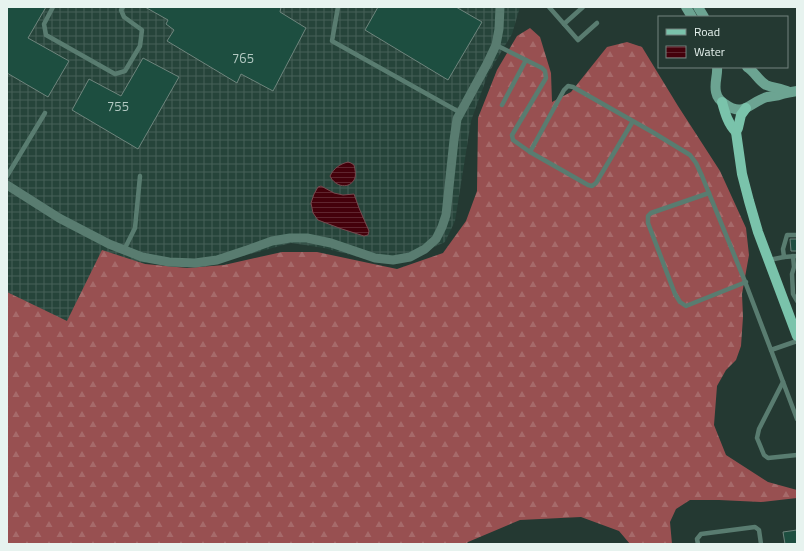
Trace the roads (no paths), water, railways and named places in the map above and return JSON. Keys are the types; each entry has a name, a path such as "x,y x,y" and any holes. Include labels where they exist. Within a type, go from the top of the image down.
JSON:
{"main road":[{"path":"686,7 691,16"},
{"path":"698,7 703,16"},
{"path":"749,68 766,84 793,92"},
{"path":"717,71 716,92 718,98 733,108 746,108 766,97 793,92"},
{"path":"757,102 760,87 758,78"},
{"path":"722,102 731,127 736,132"},
{"path":"746,108 741,115 736,132 742,174 758,232 797,336"}],"street":[{"path":"7,185 59,218 109,244 142,257 169,262 195,263 217,260 272,241 290,238 307,238 331,243 375,258 393,260 410,257 425,249 436,239 446,215 457,119 496,45 499,29 500,7"}],"lane":[{"path":"53,7 44,24 46,35 115,74 125,71 140,46 142,30 124,17 121,10 123,7"},
{"path":"338,7 332,41 461,112"},
{"path":"548,7 578,40 597,23"},
{"path":"564,24 583,7"},
{"path":"496,45 542,68 545,71 546,78 512,135 513,140 530,152 588,185 592,186 596,183 633,121"},
{"path":"502,104 526,60"},
{"path":"530,152 564,90 568,86 573,86 690,155 696,163 746,282 797,419"},
{"path":"7,176 45,113"},
{"path":"124,250 135,228 140,176"},
{"path":"709,193 651,213 648,216 648,223 675,294 680,302 686,306 746,282"},
{"path":"784,257 783,249 787,235 797,235"},
{"path":"769,260 795,256 792,274 793,294 797,301"},
{"path":"794,266 797,272"},
{"path":"771,350 797,336"},
{"path":"783,382 759,429 757,438 764,455 768,458 797,455"},
{"path":"698,544 697,539 701,534 755,527 759,530 761,544"}],"water":[{"path":"348,162 354,165 355,178 350,184 342,186 335,183 330,176 338,167"},
{"path":"321,186 334,193 343,195 354,194 369,231 368,235 364,236 318,220 313,213 311,203 318,187"}]}
